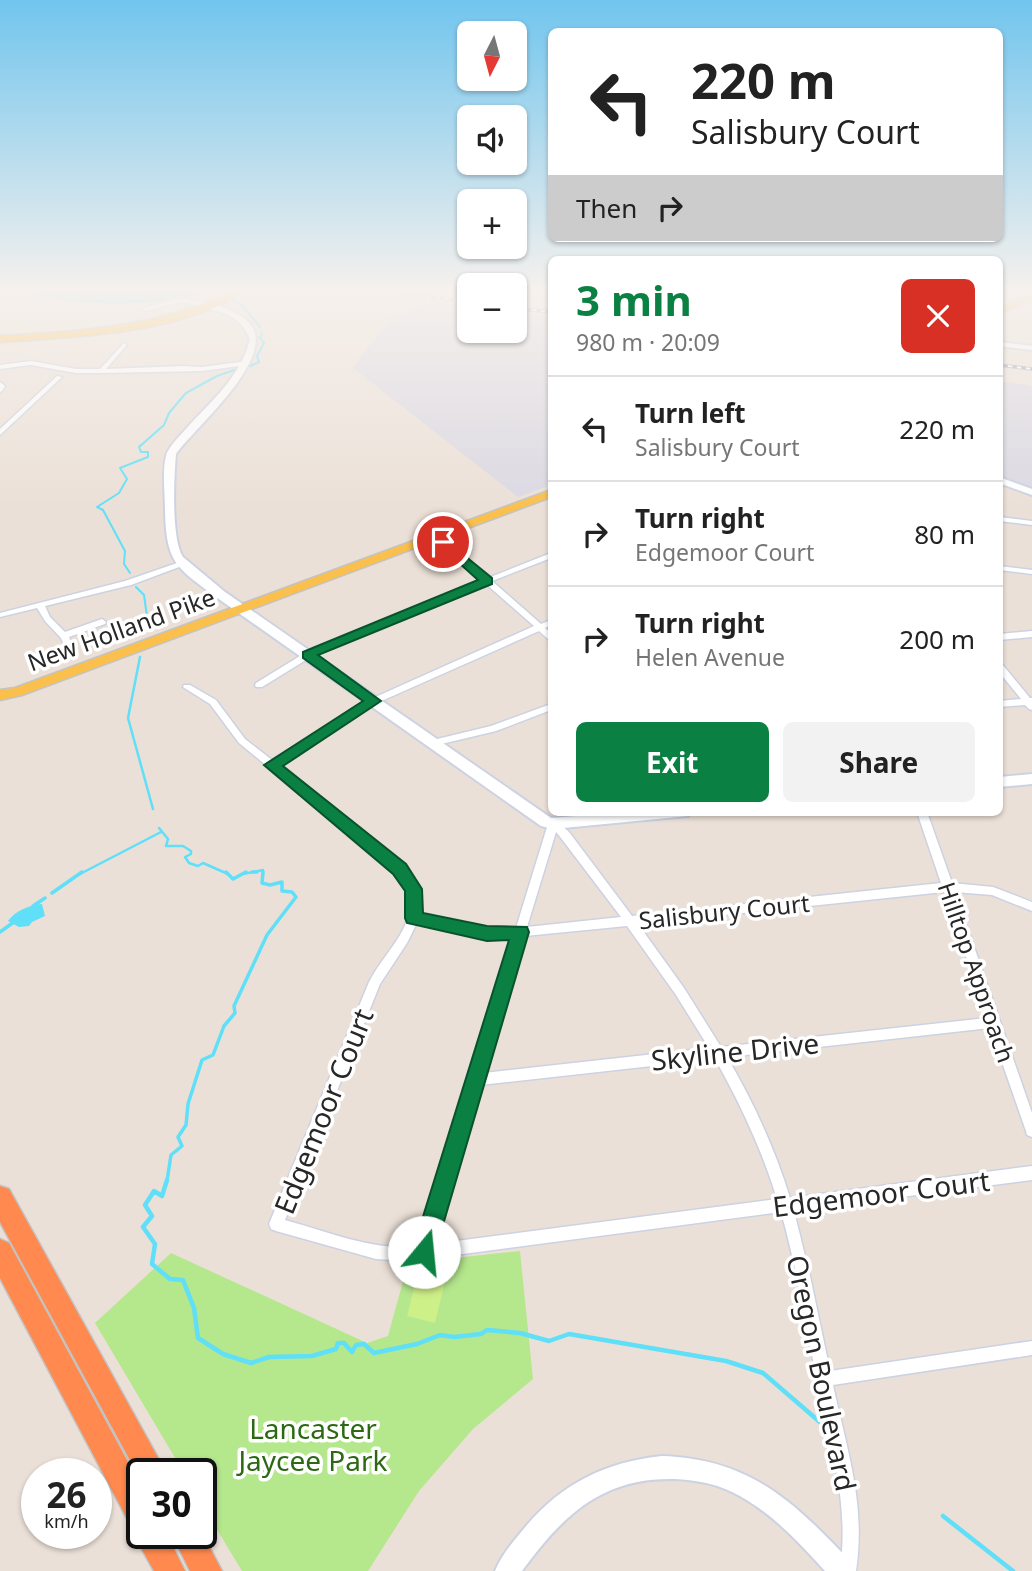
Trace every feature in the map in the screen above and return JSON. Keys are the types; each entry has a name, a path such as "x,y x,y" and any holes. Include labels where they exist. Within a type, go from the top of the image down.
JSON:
{"highway":[{"path":"0,1198 144,1458"},
{"path":"0,1254 126,1488"},
{"path":"158,1549 170,1571"},
{"path":"195,1549 207,1571"}],"main road":[{"name":"New Holland Pike","path":"0,701 17,692 548,494"},
{"name":"New Holland Pike","path":"0,695 17,692"}],"street":[{"path":"101,371 109,362"},
{"path":"0,367 30,363 68,370 113,371 188,369 247,363"},
{"path":"247,363 171,454 172,544 176,556 241,609 545,822 553,824 640,816"},
{"path":"0,433 59,377"},
{"path":"0,384 0,390"},
{"path":"1003,481 1032,492"},
{"path":"1003,519 1032,523"},
{"path":"436,536 548,634"},
{"path":"259,685 308,655 548,556"},
{"path":"0,615 41,607 183,564"},
{"path":"1003,568 1032,572"},
{"path":"41,607 45,618 66,635 70,650"},
{"path":"66,635 102,622"},
{"path":"272,765 374,701 548,623"},
{"path":"1003,637 1032,634"},
{"path":"1003,671 1030,703"},
{"path":"187,687 213,702 238,737 400,869 413,889 414,918"},
{"path":"1003,704 1030,703"},
{"path":"433,743 493,729 548,708"},
{"path":"540,712 548,717"},
{"path":"1003,782 1032,779"},
{"name":"Hilltop Approach","path":"923,816 1032,1131"},
{"path":"424,1252 553,824"},
{"name":"Oregon Boulevard","path":"553,824 565,835 699,1018 758,1131 785,1205 824,1379 849,1503 853,1542 848,1571"},
{"name":"Salisbury Court","path":"414,918 487,933 520,932 948,887 993,891 1032,907"},
{"name":"Edgemoor Court","path":"414,918 407,934 374,983 276,1224 376,1252 424,1252 1032,1173"},
{"name":"Skyline Drive","path":"476,1080 994,1022"},
{"path":"824,1379 1032,1348"},
{"path":"507,1571 533,1535 568,1501 608,1478 634,1470 668,1467 712,1472 759,1494 784,1514 842,1571"}],"shaded area":[{"path":"357,362 548,362 548,486 518,497 353,368"},
{"path":"1003,382 1032,386 1032,488 1003,477"}],"green space":[{"name":"Lancaster Jaycee Park","path":"520,1251 533,1379 473,1429 419,1491 368,1571 242,1571 217,1530 217,1458 175,1458 95,1323 171,1253 367,1343 388,1336 408,1263"},
{"path":"419,1269 446,1277 435,1323 407,1316"}],"water":[{"path":"42,904 45,916 29,926 19,927 8,921 23,909"}],"waterway":[{"path":"248,367 258,362"},
{"path":"130,573 124,564 125,551 103,510 97,507 119,493 127,479 120,468 148,457 148,452 141,452 139,447 164,425 169,413 186,393 217,376 240,368"},
{"path":"136,587 144,595 149,631"},
{"path":"140,657 128,718 153,809"},
{"path":"159,828 168,839 166,846 183,846 191,851 191,854 185,857 189,863 198,866 203,863 228,874"},
{"path":"80,874 161,832"},
{"path":"52,893 82,872"},
{"path":"228,874 233,879 246,872"},
{"path":"243,874 253,872"},
{"path":"253,872 263,872"},
{"path":"167,1181 171,1155 182,1146 178,1137 186,1125 188,1104 202,1060 213,1055 224,1026 235,1013 234,1006 267,935 296,897 292,892 282,891 282,882 270,885 262,883 263,872"},
{"path":"33,906 45,898"},
{"path":"0,932 14,922"},
{"path":"167,1180 162,1196 154,1191 145,1205 152,1216 143,1227 155,1244 152,1264 170,1279 183,1280 194,1308 198,1338 223,1354 251,1363 269,1357 312,1356 336,1349 338,1343 344,1343 352,1352 356,1345 364,1344 374,1353 417,1344 440,1335 454,1337 481,1334 487,1330 520,1333 549,1341 569,1334 726,1361 763,1373 821,1423"},
{"path":"943,1516 1013,1571"}],"railway":[{"path":"1003,365 1032,369"}],"route":[{"path":"424,1252 520,932 487,933 414,918 413,889 400,869 272,765 374,701 308,655 487,581 443,542"}]}
